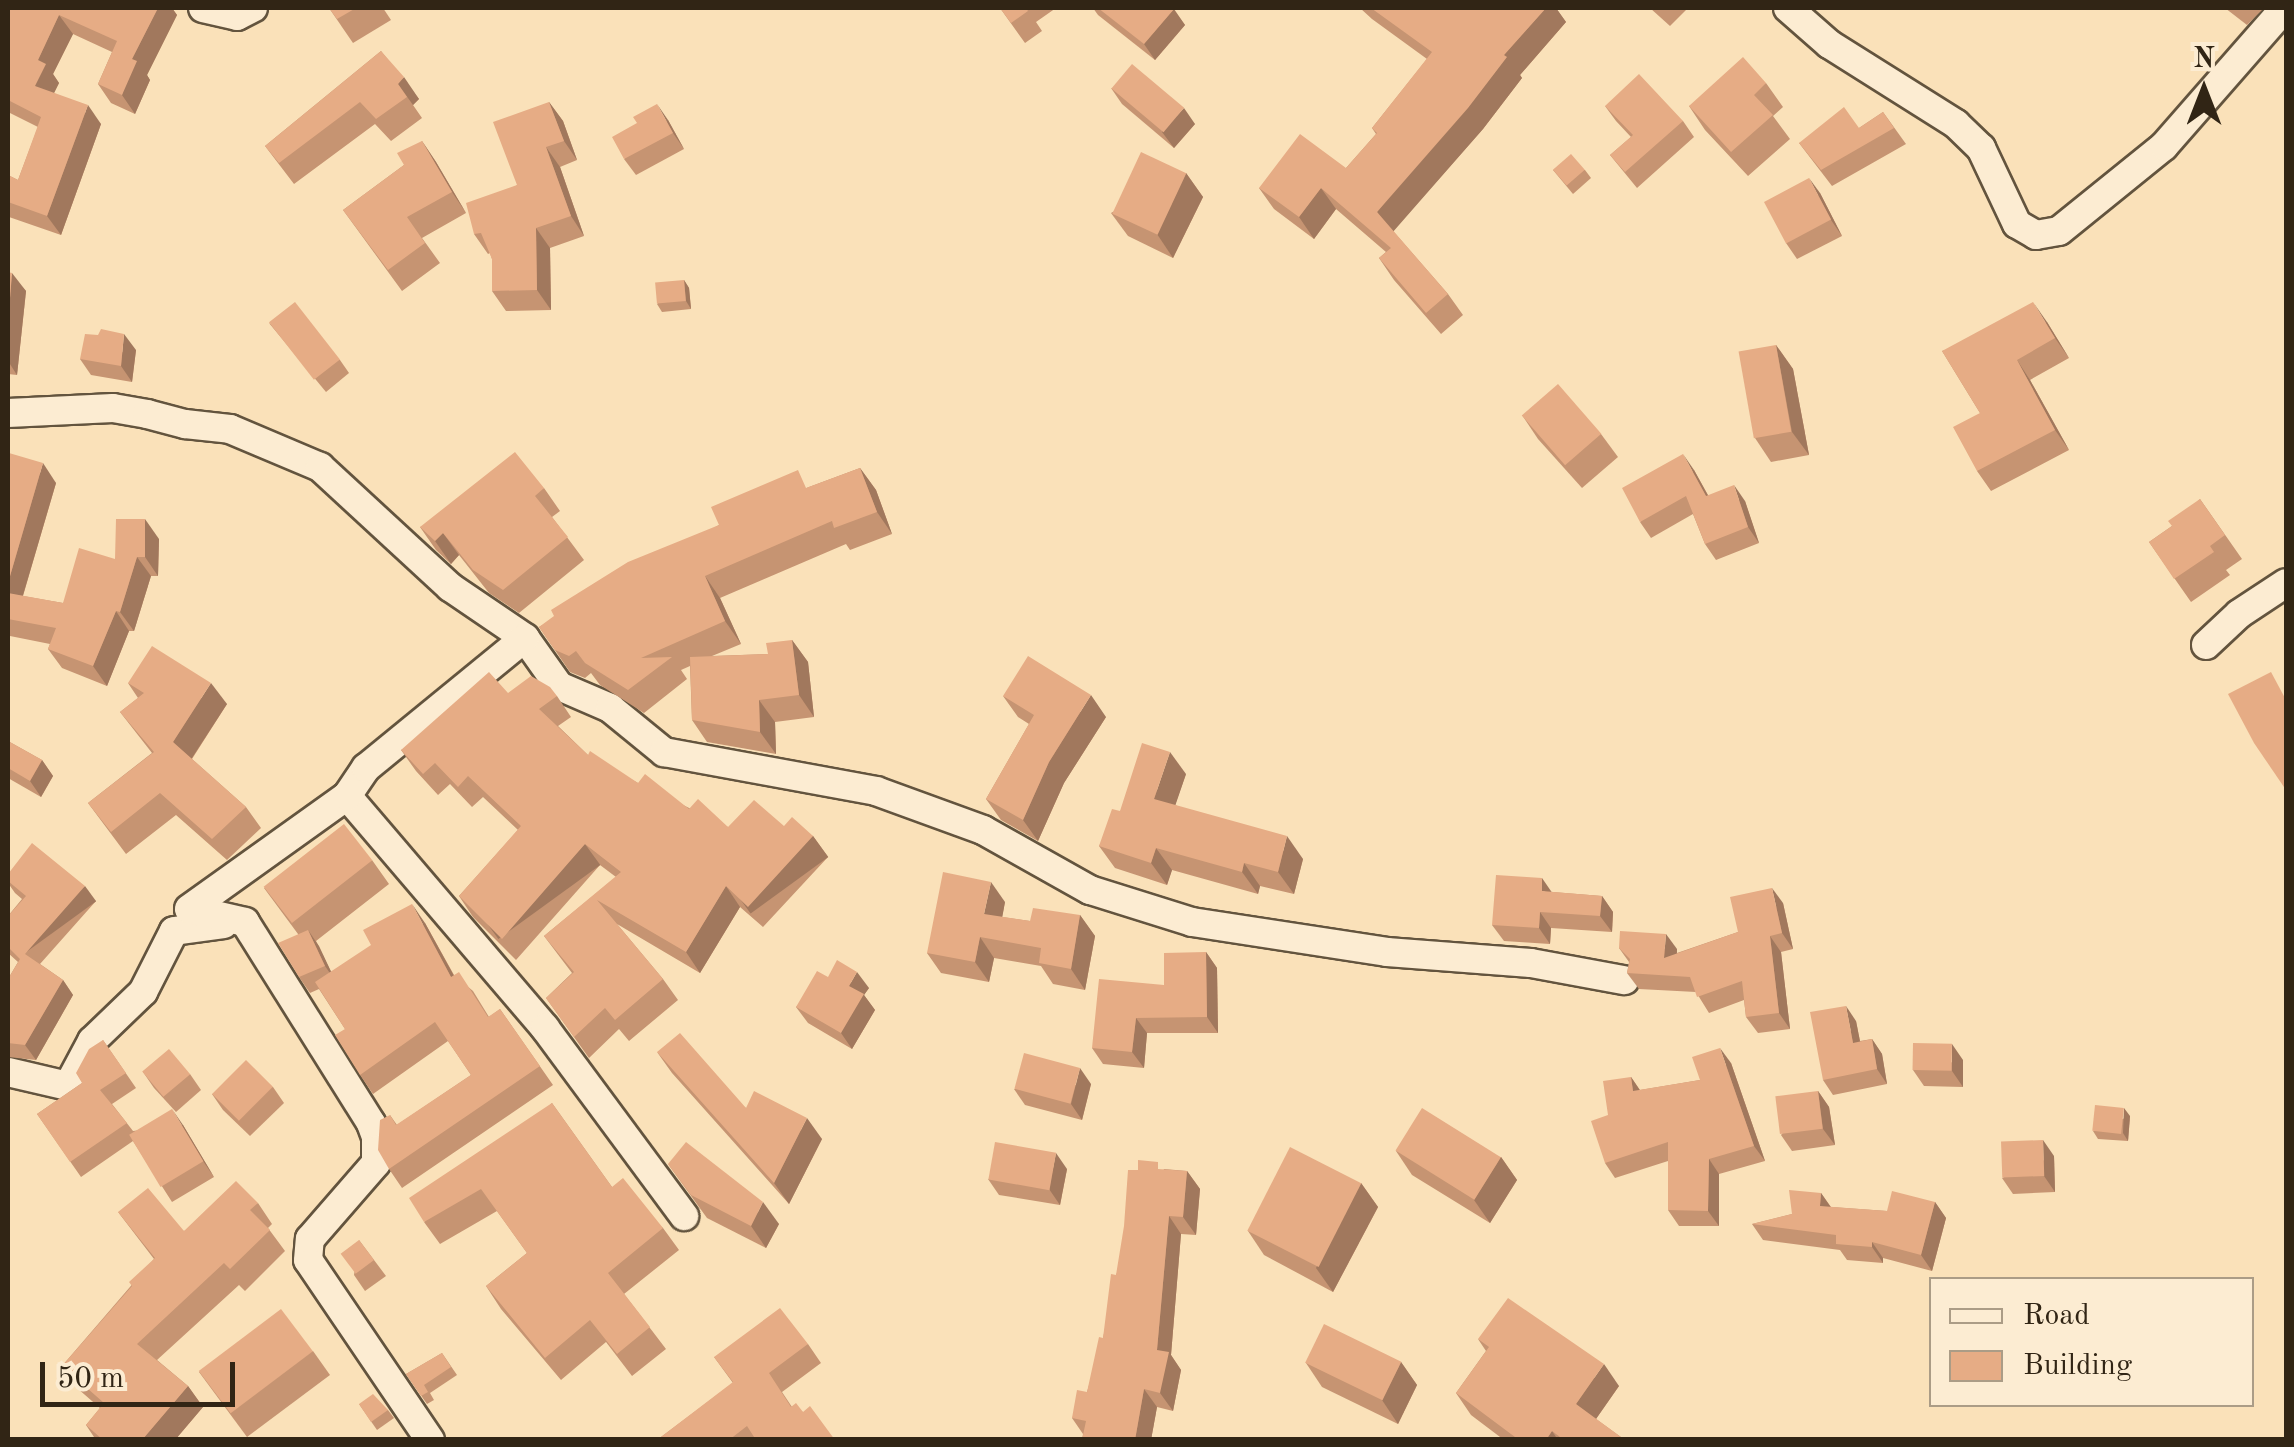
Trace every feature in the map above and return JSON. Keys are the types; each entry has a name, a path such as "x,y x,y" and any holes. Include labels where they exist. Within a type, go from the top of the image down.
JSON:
{"street":[{"path":"203,8 237,16 253,8"},
{"path":"1788,8 1830,44 1956,124 1980,148 2016,224 2036,235 2058,231 2164,146 2285,8"},
{"path":"8,413 113,408 185,424 230,428 320,467 450,587 525,638 559,686 610,708 664,752 876,791 983,830 1090,890 1192,922 1387,952 1531,963 1624,980"},
{"path":"2206,645 2239,614 2286,583"},
{"path":"430,1440 308,1260 310,1239 376,1163 376,1137 245,922 189,909 348,796 366,768 525,638"},
{"path":"348,796 544,1028 684,1216"},
{"path":"8,1072 68,1086 92,1040 142,992 174,931 245,922"}],"building":[{"path":"8,8 158,8 132,59 137,61 122,95 98,84 117,41 59,15 38,60 46,64 35,86 88,105 47,216 8,202 8,175 18,180 41,117 8,100"},
{"path":"329,8 356,8 337,19"},
{"path":"1000,8 1026,8 1028,11 1011,23"},
{"path":"1098,8 1172,8 1174,9 1144,44"},
{"path":"1371,8 1546,8 1504,55 1507,57 1468,108 1377,212 1448,294 1426,313 1379,258 1391,248 1321,188 1299,217 1259,188 1300,134 1346,168 1377,133 1372,128 1432,52"},
{"path":"381,51 404,77 398,84 407,97 376,119 360,102 279,163 265,146"},
{"path":"1743,57 1766,83 1754,95 1773,115 1731,152 1689,106"},
{"path":"1132,64 1184,108 1164,132 1111,89"},
{"path":"1639,74 1683,121 1625,172 1610,155 1633,135 1605,106"},
{"path":"549,102 564,141 546,147 571,216 536,228 537,290 492,291 492,259 481,233 474,234 466,203 517,185 493,122"},
{"path":"657,104 673,133 624,159 612,137 637,123 633,117"},
{"path":"1844,107 1859,128 1883,112 1894,128 1821,170 1799,143"},
{"path":"422,141 452,192 407,217 425,243 388,270 343,210 404,165 397,153"},
{"path":"1141,152 1186,173 1158,235 1112,214"},
{"path":"1571,154 1585,170 1567,186 1553,170"},
{"path":"1809,178 1831,219 1786,243 1764,202"},
{"path":"8,272 12,273 8,323"},
{"path":"684,280 686,301 657,303 655,283"},
{"path":"295,302 340,360 314,380 269,322"},
{"path":"2033,302 2055,338 2017,360 2055,430 1977,471 1953,427 1980,413 1942,351"},
{"path":"101,329 124,334 121,366 80,359 85,334 98,335"},
{"path":"1776,345 1791,432 1754,438 1739,352"},
{"path":"1558,384 1601,434 1565,465 1522,415"},
{"path":"515,452 544,488 535,496 568,537 503,590 473,570 443,533 435,541 420,527"},
{"path":"9,453 43,463 8,583 8,457"},
{"path":"1683,454 1706,496 1734,485 1748,527 1705,544 1686,496 1640,522 1622,488"},
{"path":"860,468 877,512 834,528 832,521 705,576 725,621 641,658 672,657 628,690 585,663 576,651 569,656 555,650 539,627 554,616 551,610 628,562 719,525 711,507 798,470 806,488"},
{"path":"2200,499 2225,535 2210,546 2214,552 2174,579 2149,542 2172,526 2168,521"},
{"path":"116,519 145,519 145,557 137,557 120,612 116,611 93,666 48,649 56,628 8,619 8,593 63,603 79,548 115,559"},
{"path":"792,640 799,695 759,700 760,732 692,720 690,657 768,654 766,643"},
{"path":"152,646 211,683 173,742 246,807 212,839 160,793 111,832 88,803 154,752 120,712 144,693 128,683"},
{"path":"1028,656 1091,695 1049,762 1023,820 986,799 1034,715 1003,696"},
{"path":"489,672 508,693 531,676 550,687 557,696 539,709 588,755 590,751 638,783 645,774 689,809 698,799 728,827 754,800 784,826 792,817 813,836 748,907 726,886 686,952 597,900 663,979 615,1020 605,1008 574,1037 546,998 574,972 544,936 621,872 585,844 502,939 459,896 521,826 468,776 458,787 435,763 423,774 401,750"},
{"path":"2271,672 2286,700 2286,790 2254,743 2228,694"},
{"path":"8,741 42,760 30,781 8,768"},
{"path":"1142,743 1170,752 1154,799 1287,836 1278,872 1244,863 1242,872 1156,848 1151,863 1099,846 1112,809 1120,811"},
{"path":"344,824 372,860 292,923 264,887"},
{"path":"32,843 85,886 25,954 63,980 25,1045 8,1043 8,979 20,959 8,947 8,916 26,896 8,881 8,874"},
{"path":"943,872 991,882 984,914 1030,921 1033,908 1080,915 1071,969 1039,963 1041,948 980,937 975,962 927,953"},
{"path":"1496,875 1542,878 1542,891 1602,896 1600,916 1540,912 1539,928 1492,925"},
{"path":"1772,888 1782,933 1770,936 1779,1013 1746,1017 1742,981 1697,997 1690,977 1627,973 1630,959 1619,948 1620,931 1666,934 1664,958 1738,932 1730,897"},
{"path":"412,904 451,977 459,972 488,1017 500,1009 540,1066 389,1169 378,1150 380,1120 390,1115 396,1125 471,1075 435,1022 360,1075 335,1035 345,1029 315,982 371,945 363,930"},
{"path":"308,930 325,966 299,977 278,943"},
{"path":"1206,952 1207,1017 1136,1018 1132,1052 1092,1048 1099,979 1164,985 1164,953"},
{"path":"837,960 857,972 849,986 864,994 841,1033 796,1007 817,971 828,977"},
{"path":"1846,1006 1853,1043 1872,1039 1877,1069 1823,1080 1810,1012"},
{"path":"680,1033 746,1108 754,1091 807,1118 774,1183 657,1052"},
{"path":"103,1040 126,1073 100,1090 127,1123 70,1162 37,1114 82,1083 76,1073 89,1049"},
{"path":"1913,1043 1952,1044 1952,1071 1913,1070"},
{"path":"1720,1048 1754,1146 1709,1159 1708,1211 1668,1210 1668,1142 1605,1163 1591,1121 1608,1115 1603,1081 1631,1077 1633,1091 1700,1080 1692,1057"},
{"path":"169,1049 190,1074 163,1097 142,1071"},
{"path":"1024,1053 1080,1068 1070,1104 1014,1089"},
{"path":"246,1060 273,1087 239,1121 212,1094"},
{"path":"1818,1091 1823,1129 1780,1134 1775,1096"},
{"path":"552,1103 612,1187 623,1178 663,1228 608,1273 650,1327 617,1354 590,1320 545,1358 486,1286 527,1253 481,1189 424,1222 409,1198"},
{"path":"2095,1105 2124,1108 2121,1134 2092,1131"},
{"path":"1422,1108 1501,1157 1474,1200 1396,1150"},
{"path":"172,1109 203,1161 161,1187 129,1135"},
{"path":"2043,1140 2044,1176 2002,1177 2001,1141"},
{"path":"686,1142 763,1202 751,1226 691,1195 668,1164"},
{"path":"995,1142 1056,1153 1049,1190 988,1179"},
{"path":"1290,1147 1361,1183 1319,1267 1247,1231"},
{"path":"1138,1160 1158,1162 1158,1169 1187,1171 1183,1217 1169,1216 1157,1350 1169,1352 1160,1393 1144,1389 1135,1440 1082,1440 1086,1421 1072,1418 1077,1390 1087,1392 1099,1337 1103,1338 1111,1274 1116,1275 1124,1226 1128,1170 1138,1170"},
{"path":"236,1181 258,1203 250,1210 270,1230 230,1269 224,1263 137,1344 188,1386 142,1440 103,1440 86,1425 104,1403 62,1366 132,1286 129,1282 155,1258 118,1212 148,1188 184,1231"},
{"path":"1789,1190 1821,1193 1820,1206 1887,1211 1892,1191 1935,1202 1921,1255 1872,1242 1872,1247 1836,1244 1836,1235 1752,1224 1792,1214"},
{"path":"359,1240 374,1260 356,1274 341,1254"},
{"path":"1508,1298 1604,1364 1576,1404 1625,1440 1564,1440 1552,1431 1546,1440 1519,1440 1456,1393 1489,1347 1478,1339"},
{"path":"780,1308 808,1344 769,1373 791,1407 796,1403 803,1412 810,1406 835,1440 756,1440 747,1426 729,1440 657,1440 733,1382 714,1357"},
{"path":"281,1309 313,1351 231,1413 199,1371"},
{"path":"1324,1324 1401,1362 1382,1400 1305,1363"},
{"path":"442,1353 451,1367 424,1385 428,1392 421,1396 406,1374"},
{"path":"373,1394 388,1410 371,1422 359,1404"}]}
